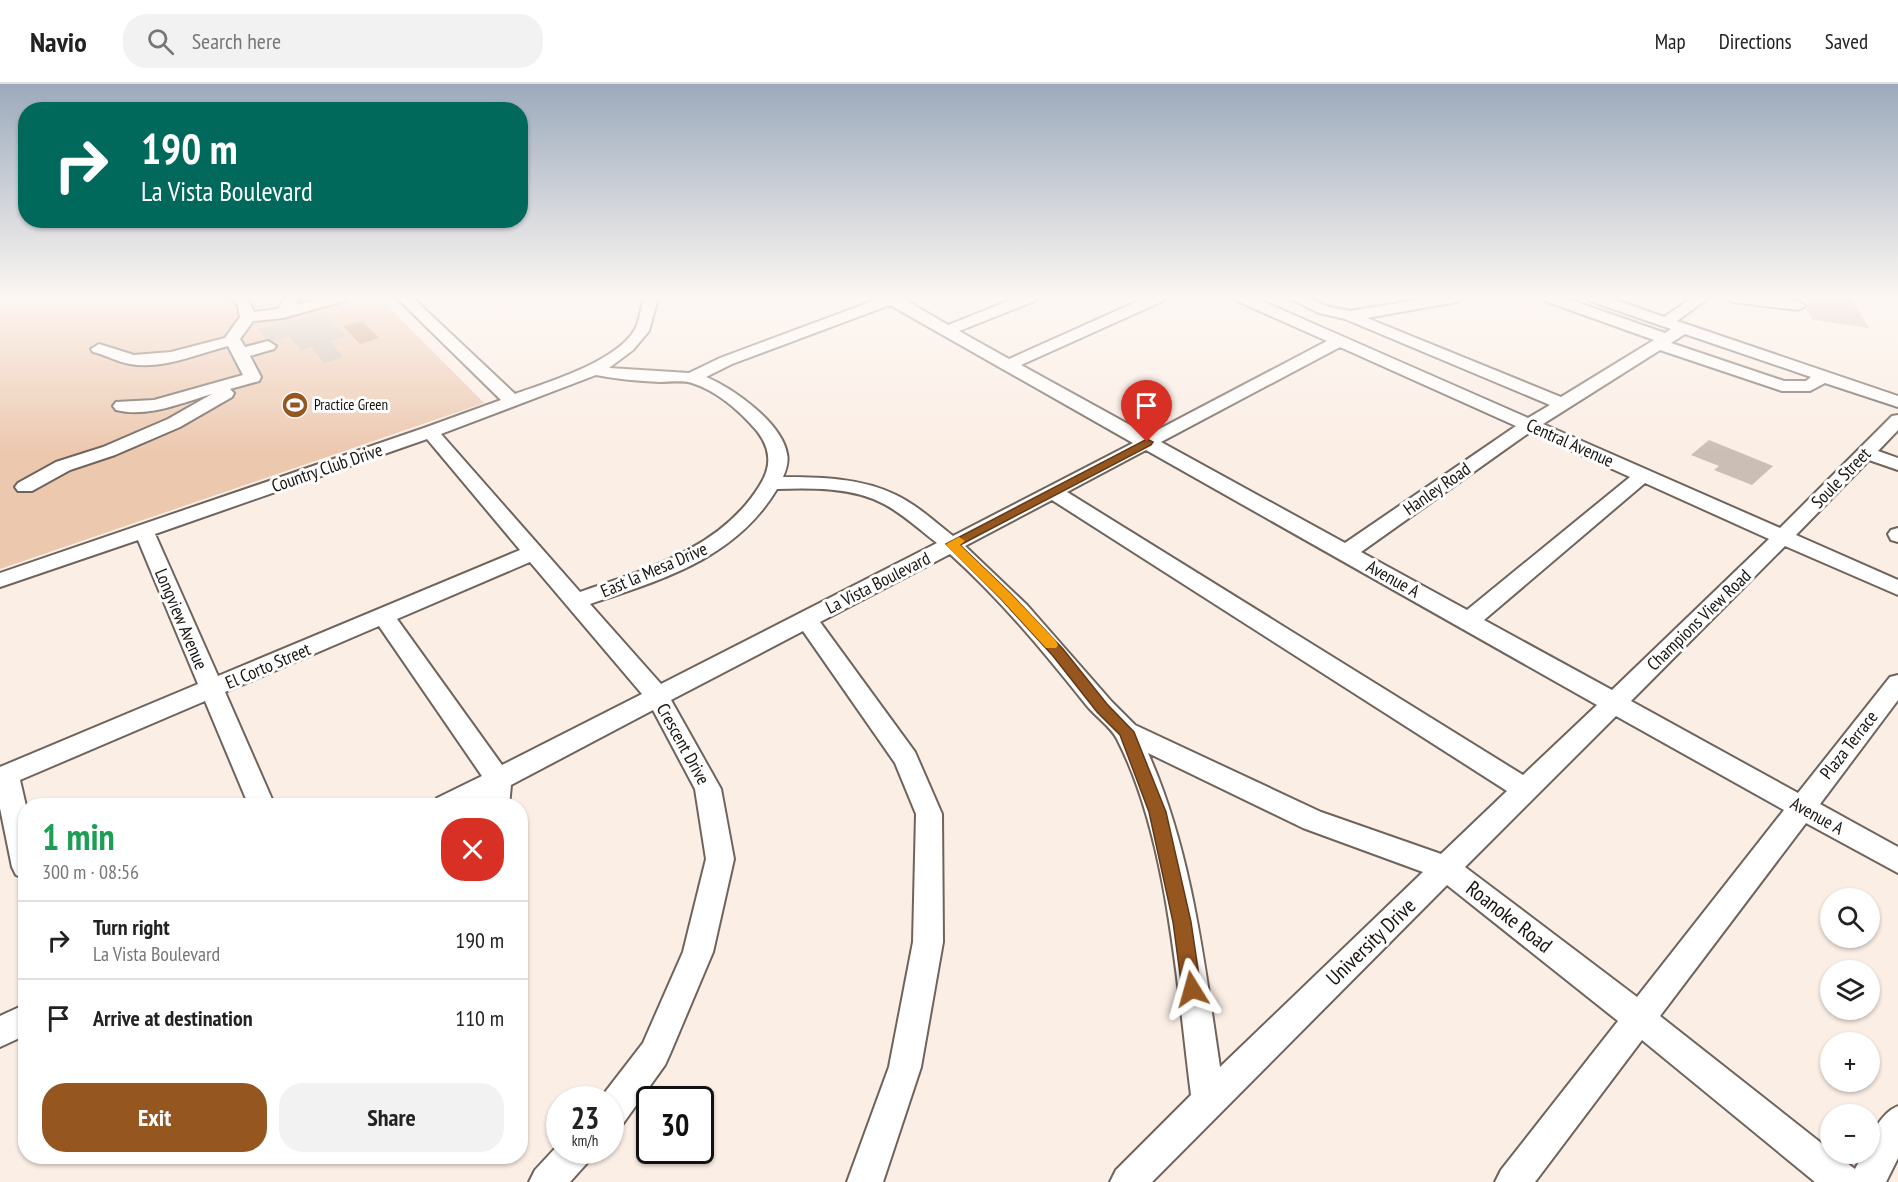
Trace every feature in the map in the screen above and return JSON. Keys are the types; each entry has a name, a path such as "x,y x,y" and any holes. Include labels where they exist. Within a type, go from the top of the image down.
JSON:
{"street":[{"path":"100,349 113,352 123,359 151,360 221,349"},
{"path":"122,406 155,405 254,377 236,349"},
{"path":"458,349 512,401"},
{"path":"596,370 624,349"},
{"path":"596,370 612,374 692,378 759,349"},
{"name":"Avenue A","path":"979,349 1898,861"},
{"path":"1008,365 1043,349"},
{"name":"La Vista Boulevard","path":"461,798 1324,349"},
{"name":"Central Avenue","path":"1359,349 1898,588"},
{"path":"1430,349 1563,404"},
{"name":"Hanley Road","path":"1346,553 1529,425 1643,349"},
{"path":"1697,349 1782,386 1810,386 1823,376"},
{"path":"1746,349 1898,402"},
{"name":"Country Club Drive","path":"0,580 430,432 596,370"},
{"name":"East la Mesa Drive","path":"576,601 663,570 710,548 737,528 765,497 780,463 777,445 758,421 719,389 692,378"},
{"path":"26,487 63,466 109,451 189,416 241,381"},
{"name":"Soule Street","path":"1784,536 1898,420"},
{"name":"Crescent Drive","path":"430,432 657,696 708,789 720,859 698,952 654,1054 624,1094"},
{"path":"1866,453 1898,464"},
{"path":"1468,621 1643,475"},
{"name":"Roanoke Road","path":"771,483 848,488 887,498 952,544 1006,596 1058,652 1102,708 1127,732 1312,820 1446,868 1639,1018 1843,1182"},
{"path":"1053,492 1526,790"},
{"name":"Longview Avenue","path":"144,531 259,798"},
{"name":"Champions View Road","path":"1614,703 1784,536"},
{"name":"El Corto Street","path":"3,777 534,552"},
{"path":"384,617 498,779 497,798"},
{"path":"806,619 906,759 929,814 928,942 905,1067 865,1182"},
{"name":"Plaza Terrace","path":"1513,1182 1898,683"},
{"name":"University Drive","path":"1128,1182 1614,703"},
{"name":"Roanoke Road","path":"1127,732 1160,823 1182,922 1208,1101"},
{"path":"3,777 18,836"},
{"path":"0,1032 18,1023"},
{"path":"1867,1182 1898,1123"},
{"path":"547,1182 563,1164"}],"shaded area":[{"path":"0,349 431,349 484,403 0,569"}],"building":[{"path":"313,349 337,349 343,357 324,363"},
{"path":"1709,440 1773,466 1752,485 1714,470 1719,466 1691,455"}],"slow traffic":[{"path":"959,541 952,544 1006,596 1051,645"}],"place":[{"name":"Practice Green","path":"295,405"}],"route":[{"path":"1147,442 952,544 1006,596 1058,652 1102,708 1127,732 1158,812 1182,922 1192,989"}]}
